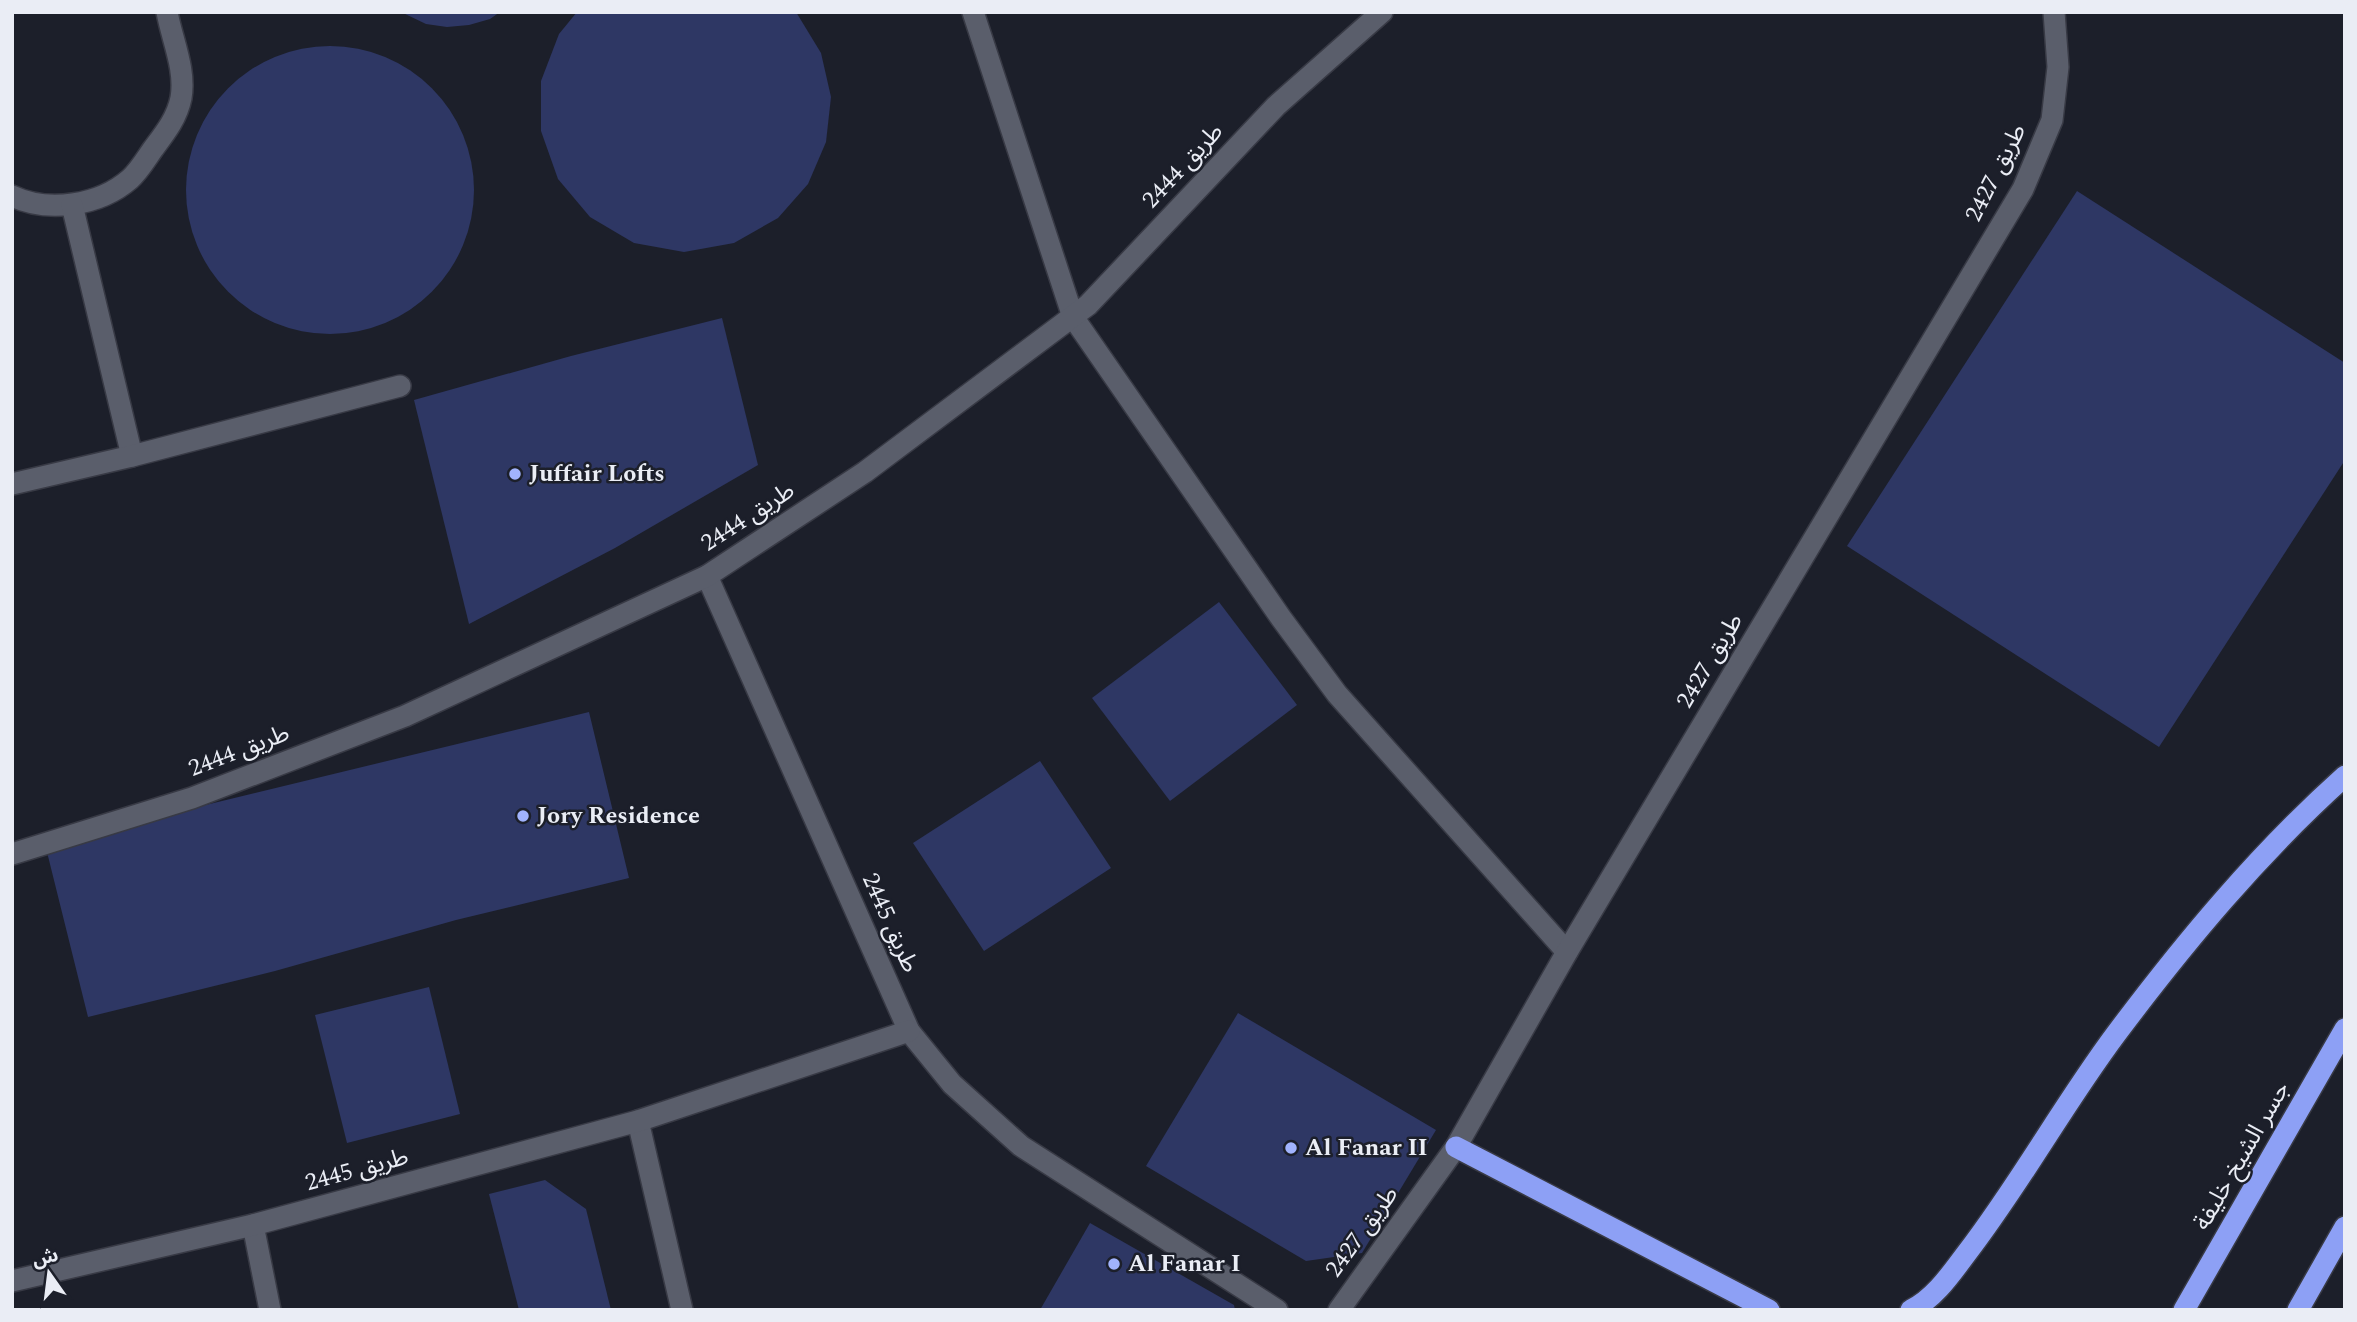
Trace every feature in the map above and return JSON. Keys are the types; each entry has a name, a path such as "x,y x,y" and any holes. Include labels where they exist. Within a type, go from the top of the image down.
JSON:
{"highway":[{"path":"1911,1310 1922,1305 1950,1276 2115,1036 2220,904 2345,776"},
{"name":"جسر الشيخ خليفة","path":"2184,1310 2345,1029"},
{"path":"1456,1147 1769,1310"},
{"path":"2298,1310 2345,1227"},
{"path":"1728,1290 1752,1310"}],"street":[{"path":"12,196 24,202 48,206 72,205 113,191 131,178 171,126 181,98 182,83 167,12"},
{"path":"973,12 1073,317 1281,618 1337,694 1567,952"},
{"name":"طريق 2444","path":"12,854 192,798 405,716 707,576 865,472 1088,305 1276,106 1382,12"},
{"name":"طريق 2427","path":"1339,1310 1456,1147 1567,952 2023,189 2052,120 2058,67 2054,12"},
{"path":"72,205 132,456"},
{"path":"12,484 132,456 400,386"},
{"name":"طريق 2445","path":"12,1281 253,1225 638,1121 909,1031 707,576"},
{"path":"909,1031 952,1084 1021,1146 1277,1310"},
{"path":"638,1121 682,1310"},
{"path":"253,1225 270,1310"}],"building":[{"path":"401,12 500,12 490,19 469,25 447,27 426,24"},
{"path":"577,12 796,12 821,53 831,97 826,142 808,184 778,218 734,243 684,252 634,243 590,217 558,179 541,131 541,81 559,34"},
{"path":"316,46 344,46 372,52 398,63 422,78 442,98 457,122 468,148 474,190 472,218 457,258 442,282 422,302 398,317 372,328 344,334 316,334 288,328 262,317 238,302 218,282 203,258 192,232 186,204 186,176 192,148 203,122 218,98 238,78 262,63 288,52"},
{"path":"2077,191 2345,363 2345,460 2159,747 1847,546"},
{"path":"722,318 758,465 615,548 469,624 414,400 571,356"},
{"path":"1219,602 1297,705 1170,801 1092,698"},
{"path":"589,712 629,878 456,920 275,971 88,1017 45,844"},
{"path":"1040,761 1111,868 984,951 913,843"},
{"path":"429,987 460,1114 347,1143 315,1015"},
{"name":"Al Fanar II","path":"1238,1013 1436,1130 1362,1253 1306,1261 1146,1166"},
{"path":"545,1180 586,1209 611,1310 519,1310 489,1194"},
{"name":"Al Fanar I","path":"1090,1223 1234,1305 1235,1310 1040,1310"}],"place":[{"name":"Juffair Lofts","path":"515,474"},
{"name":"Jory Residence","path":"523,816"},
{"name":"Al Fanar II","path":"1291,1148"},
{"name":"Al Fanar I","path":"1114,1264"}]}
